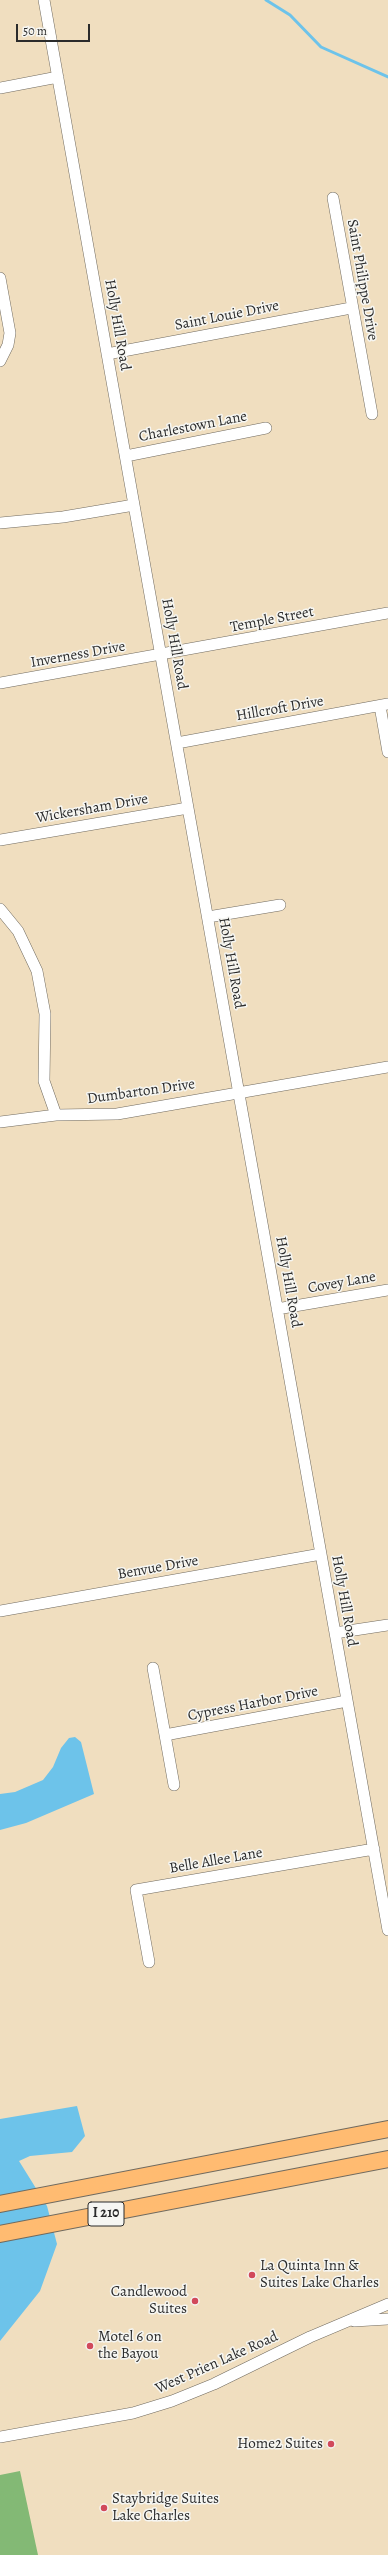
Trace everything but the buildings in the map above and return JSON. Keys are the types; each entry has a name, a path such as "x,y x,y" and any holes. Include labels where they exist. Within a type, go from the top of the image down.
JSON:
{"highway":[{"name":"I 210","path":"0,2204 388,2129"},
{"name":"I 210","path":"0,2234 388,2159"}],"street":[{"name":"Holly Hill Road","path":"44,0 388,1930"},
{"path":"0,88 58,77"},
{"name":"Saint Philippe Drive","path":"333,198 351,308 372,414"},
{"path":"0,278 10,333 8,345 0,360"},
{"name":"Saint Louie Drive","path":"107,354 351,308"},
{"name":"Charlestown Lane","path":"126,456 266,428"},
{"path":"0,523 63,517 134,505"},
{"name":"Temple Street","path":"161,656 388,613"},
{"name":"Inverness Drive","path":"0,684 161,656"},
{"path":"384,705 388,752"},
{"name":"Hillcroft Drive","path":"177,742 384,705"},
{"name":"Wickersham Drive","path":"0,840 188,808"},
{"path":"208,917 280,905"},
{"path":"0,909 18,931 37,971 45,1014 44,1081 56,1115"},
{"name":"Dumbarton Drive","path":"0,1122 56,1115 117,1114 388,1066"},
{"name":"Covey Lane","path":"277,1309 388,1290"},
{"name":"Benvue Drive","path":"0,1611 321,1554"},
{"path":"335,1633 388,1625"},
{"path":"153,1668 174,1785"},
{"name":"Cypress Harbor Drive","path":"165,1736 347,1701"},
{"name":"Belle Allee Lane","path":"149,1962 136,1890 374,1849"},
{"name":"West Prien Lake Road","path":"0,2437 133,2413 172,2401 347,2321 388,2304"},
{"name":"West Prien Lake Road","path":"347,2321 388,2319"}],"green space":[{"path":"20,2471 38,2555 0,2555 0,2475"}],"water":[{"path":"75,1737 81,1742 94,1794 26,1823 0,1830 0,1794 15,1792 43,1780 53,1767 61,1748 69,1738"},
{"path":"77,2106 85,2136 72,2152 30,2156 19,2161 47,2206 57,2244 40,2291 0,2341 0,2119"}],"waterway":[{"path":"266,0 290,15 321,47 388,77"}],"place":[{"name":"La Quinta Inn & Suites Lake Charles","path":"252,2275"},
{"name":"Candlewood Suites","path":"195,2301"},
{"name":"Motel 6 on the Bayou","path":"90,2346"},
{"name":"Home2 Suites","path":"331,2444"},
{"name":"Staybridge Suites Lake Charles","path":"104,2508"}]}
